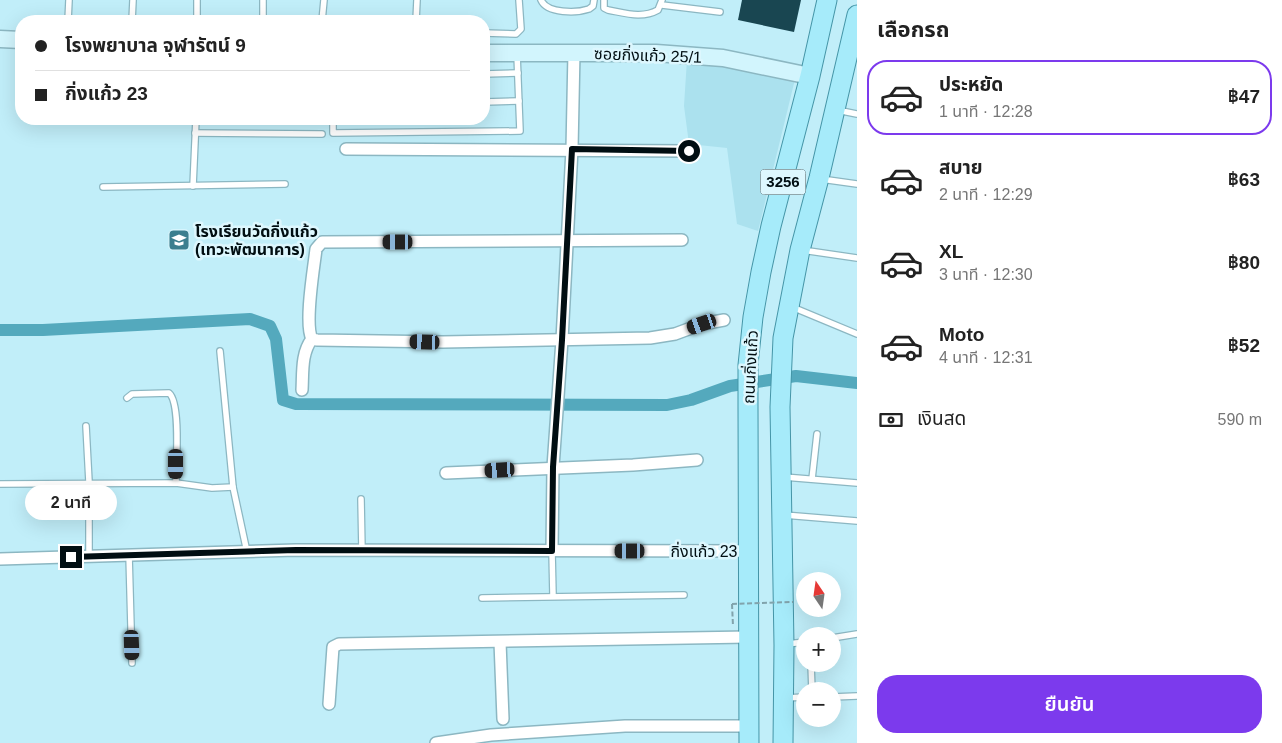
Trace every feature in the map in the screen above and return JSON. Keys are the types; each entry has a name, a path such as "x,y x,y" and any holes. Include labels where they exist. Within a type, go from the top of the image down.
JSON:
{"main road":[{"name":"ถนนกิ่งแก้ว","path":"749,734 748,365 753,317 771,226 810,76 827,0"},
{"name":"ถนนกิ่งแก้ว","path":"783,743 784,645 780,368 783,338 800,250 857,15"}],"street":[{"path":"2,39 15,40"},
{"path":"552,551 553,467 572,149 574,52"},
{"name":"ซอยกิ่งแก้ว 25/1","path":"490,53 656,53 723,58 810,76"},
{"path":"346,148 689,151"},
{"path":"312,339 309,319 316,249 322,242 682,240"},
{"path":"312,339 443,342 650,338 675,334 702,324 724,320"},
{"path":"302,390 305,353 307,345 312,339"},
{"path":"446,473 633,465 697,460"},
{"name":"กิ่งแก้ว 23","path":"0,559 362,550 748,551"},
{"path":"329,704 331,657 335,645 748,637"},
{"path":"500,642 503,719"},
{"path":"436,743 491,735 625,726 749,734"}],"lane":[{"path":"68,15 69,0"},
{"path":"132,15 133,0"},
{"path":"197,0 197,15"},
{"path":"263,0 263,15"},
{"path":"323,15 324,0"},
{"path":"416,15 417,0"},
{"path":"490,33 516,34 521,29 522,22 518,0"},
{"path":"542,0 549,9 565,11 589,9 593,6 594,0"},
{"path":"604,0 604,8 608,10 638,15 651,14 658,10 662,2 720,12"},
{"path":"333,125 333,133 520,130 517,52"},
{"path":"490,74 518,73"},
{"path":"490,102 519,101"},
{"path":"835,110 857,114"},
{"path":"193,186 196,125"},
{"path":"195,133 322,134"},
{"path":"819,178 857,184"},
{"path":"102,187 284,184"},
{"path":"800,250 857,258"},
{"path":"788,306 857,334"},
{"path":"220,351 233,488 247,552"},
{"path":"127,398 132,394 169,392 173,396 177,408 176,483"},
{"path":"86,426 89,482 89,556"},
{"path":"812,479 817,434"},
{"path":"781,477 857,483"},
{"path":"0,484 176,483 212,488 233,488"},
{"path":"361,499 362,550"},
{"path":"782,515 857,521"},
{"path":"552,551 553,596"},
{"path":"129,555 132,663"},
{"path":"482,598 684,595"},
{"path":"841,637 857,634"},
{"path":"784,645 796,643"},
{"path":"841,697 857,696"},
{"path":"783,698 796,697"}],"path":[{"path":"732,604 793,602"}],"shaded area":[{"path":"687,59 797,71 758,231 737,224 727,148 689,144 684,106"}],"building":[{"path":"742,0 801,0 794,32 738,20"}],"waterway":[{"path":"0,330 43,330 250,319 270,326 276,339 283,400 296,404 667,405 691,400 730,386 796,376 857,383"}],"place":[{"name":"โรงเรียนวัดกิ่งแก้ว (เทวะพัฒนาคาร)","path":"179,240"}],"route":[{"path":"71,557 296,550 552,551 553,467 572,149 689,151"}]}
